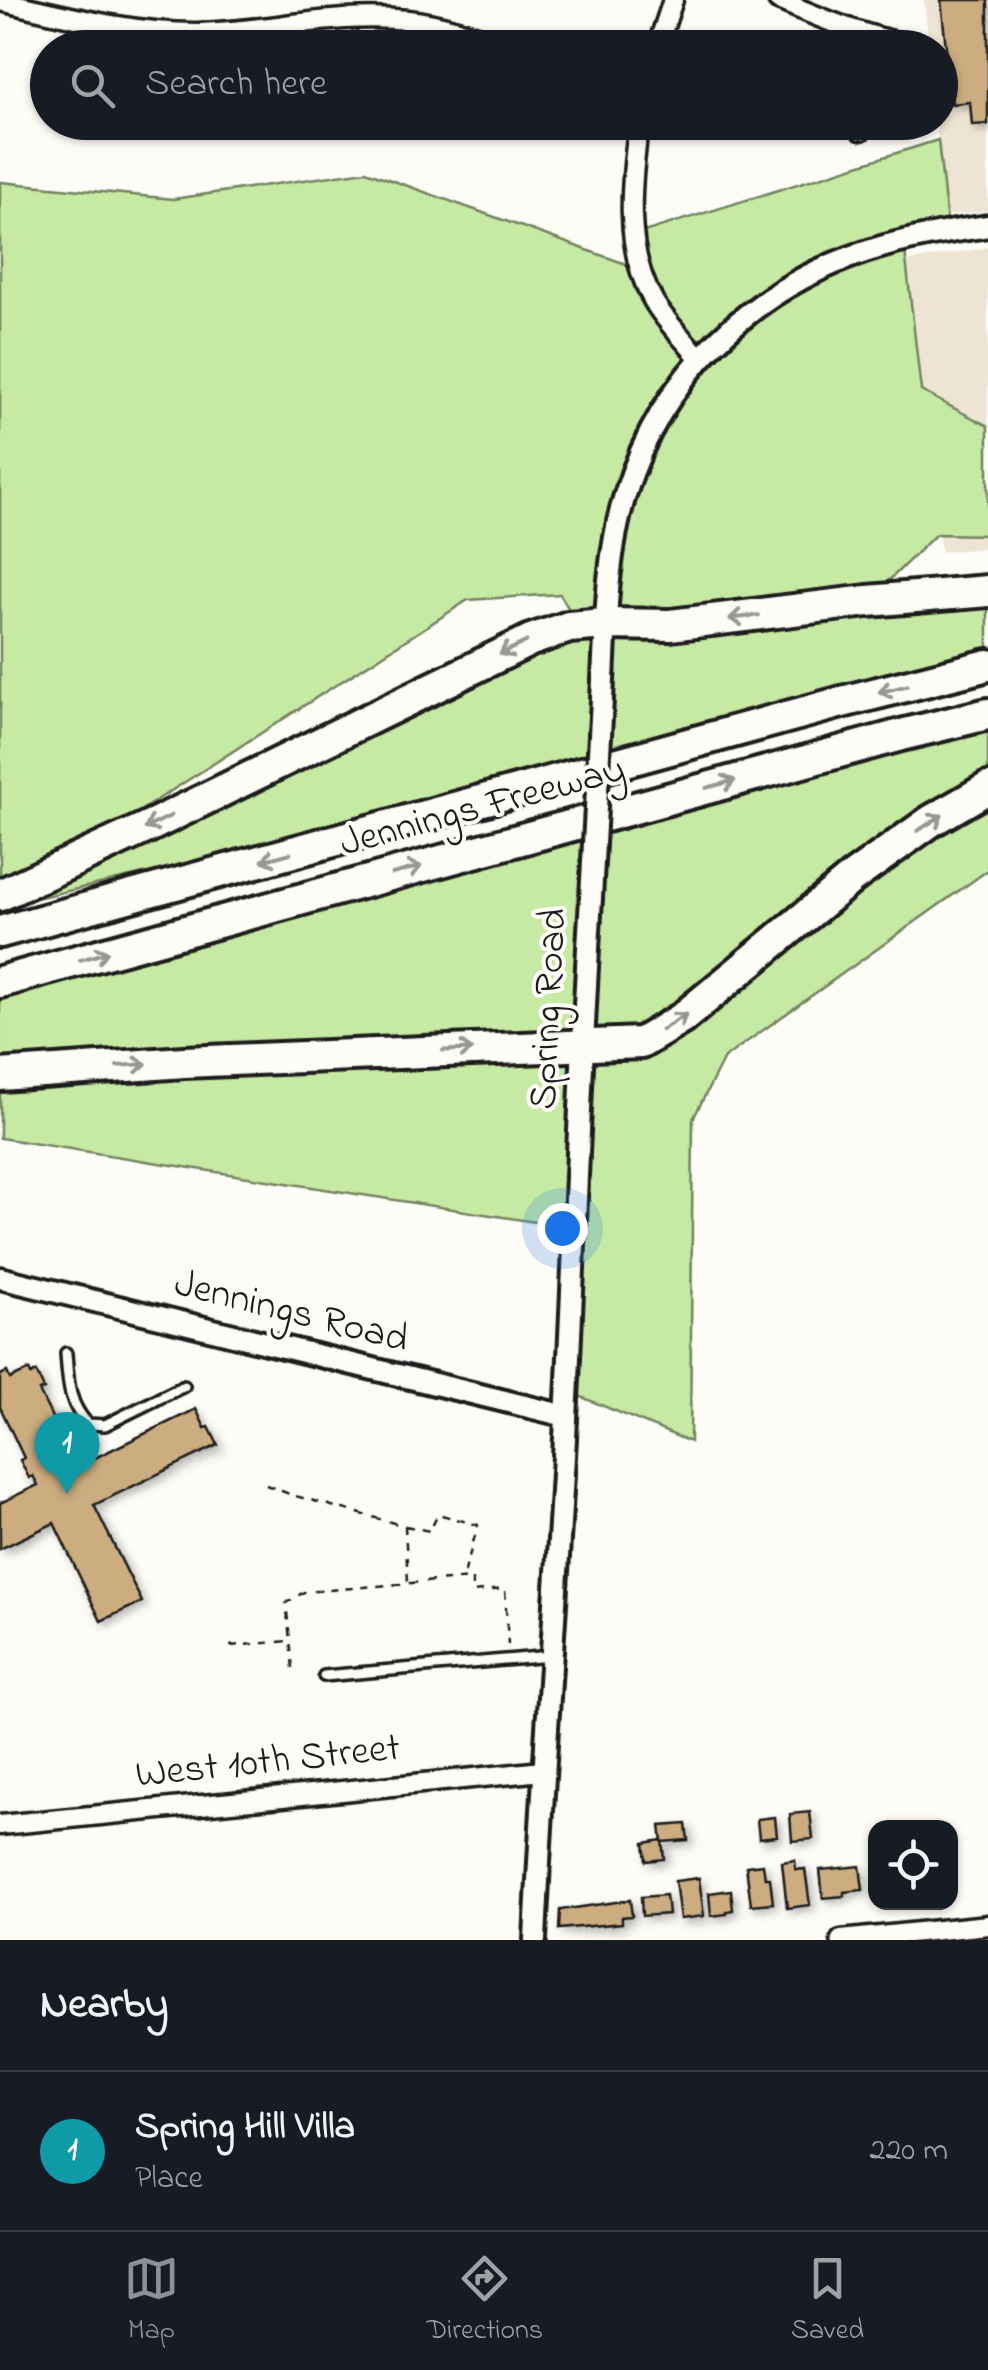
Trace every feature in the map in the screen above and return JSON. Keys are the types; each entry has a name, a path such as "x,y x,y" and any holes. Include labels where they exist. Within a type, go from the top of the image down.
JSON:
{"highway":[{"path":"0,895 531,640 569,627 670,626 868,601 988,591"},
{"name":"Jennings Freeway","path":"0,932 988,665"},
{"name":"Jennings Freeway","path":"0,982 988,714"},
{"path":"0,1075 184,1062 641,1042 681,1019 853,877 988,788"}],"street":[{"path":"662,30 673,0"},
{"path":"778,0 849,30"},
{"path":"0,1 146,30"},
{"path":"234,30 406,20 461,30"},
{"path":"636,140 632,200 641,269 653,301 699,358"},
{"name":"Spring Road","path":"535,1940 606,624 624,496 650,434 674,392 699,358 754,308 824,268 866,252 917,237 988,226"},
{"name":"Jennings Road","path":"2,1283 566,1416"},
{"name":"West 10th Street","path":"0,1825 543,1771"},
{"path":"842,1940 988,1925"}],"lane":[{"path":"66,1352 69,1395 77,1414 88,1424 105,1425 184,1386"},
{"path":"324,1676 550,1656"}],"path":[{"path":"266,1485 292,1496 430,1531 438,1514 478,1526 463,1579"},
{"path":"405,1526 408,1584"},
{"path":"293,1668 286,1603 304,1592 472,1578 472,1592 505,1589 508,1648"},
{"path":"230,1646 290,1640"}],"shaded area":[{"path":"924,0 988,0 988,211 946,216 938,140 958,140 958,30 927,30"},
{"path":"988,247 988,548 941,552 905,262"}],"green space":[{"path":"938,140 948,232 904,242 921,391 988,426 988,535 936,534 869,600 988,600 988,665 521,790 32,899 25,894 579,626 560,594 468,600 31,881 0,895 0,182 173,199 366,171 640,269 634,235"},
{"path":"988,714 988,870 724,1058 693,1119 690,1442 567,1391 573,1228 0,1138 0,982"}],"building":[{"path":"941,0 988,0 988,124 972,125 970,102 958,103 958,30 944,30"},
{"path":"29,1370 31,1375 36,1372 44,1389 39,1391 75,1456 72,1458 76,1467 196,1409 218,1445 94,1505 142,1602 101,1621 54,1523 0,1549 0,1503 38,1485 33,1476 29,1478 20,1460 24,1458 0,1407 0,1375 7,1372 10,1379"},
{"path":"810,1812 813,1839 792,1841 790,1814"},
{"path":"775,1817 777,1836 759,1838 757,1819"},
{"path":"686,1824 688,1840 662,1842 660,1826"},
{"path":"662,1840 664,1859 646,1861 644,1843"},
{"path":"795,1860 796,1870 805,1869 810,1905 787,1908 782,1862"},
{"path":"763,1864 765,1878 770,1878 773,1903 751,1905 746,1866"},
{"path":"860,1866 863,1890 823,1898 820,1870"},
{"path":"699,1878 704,1916 680,1919 675,1881"},
{"path":"731,1890 733,1910 711,1916 709,1893"},
{"path":"666,1895 668,1914 642,1916 641,1897"},
{"path":"630,1900 632,1916 622,1917 622,1923 559,1929 560,1910"}],"place":[{"name":"Spring Hill Villa","path":"67,1494"}]}
